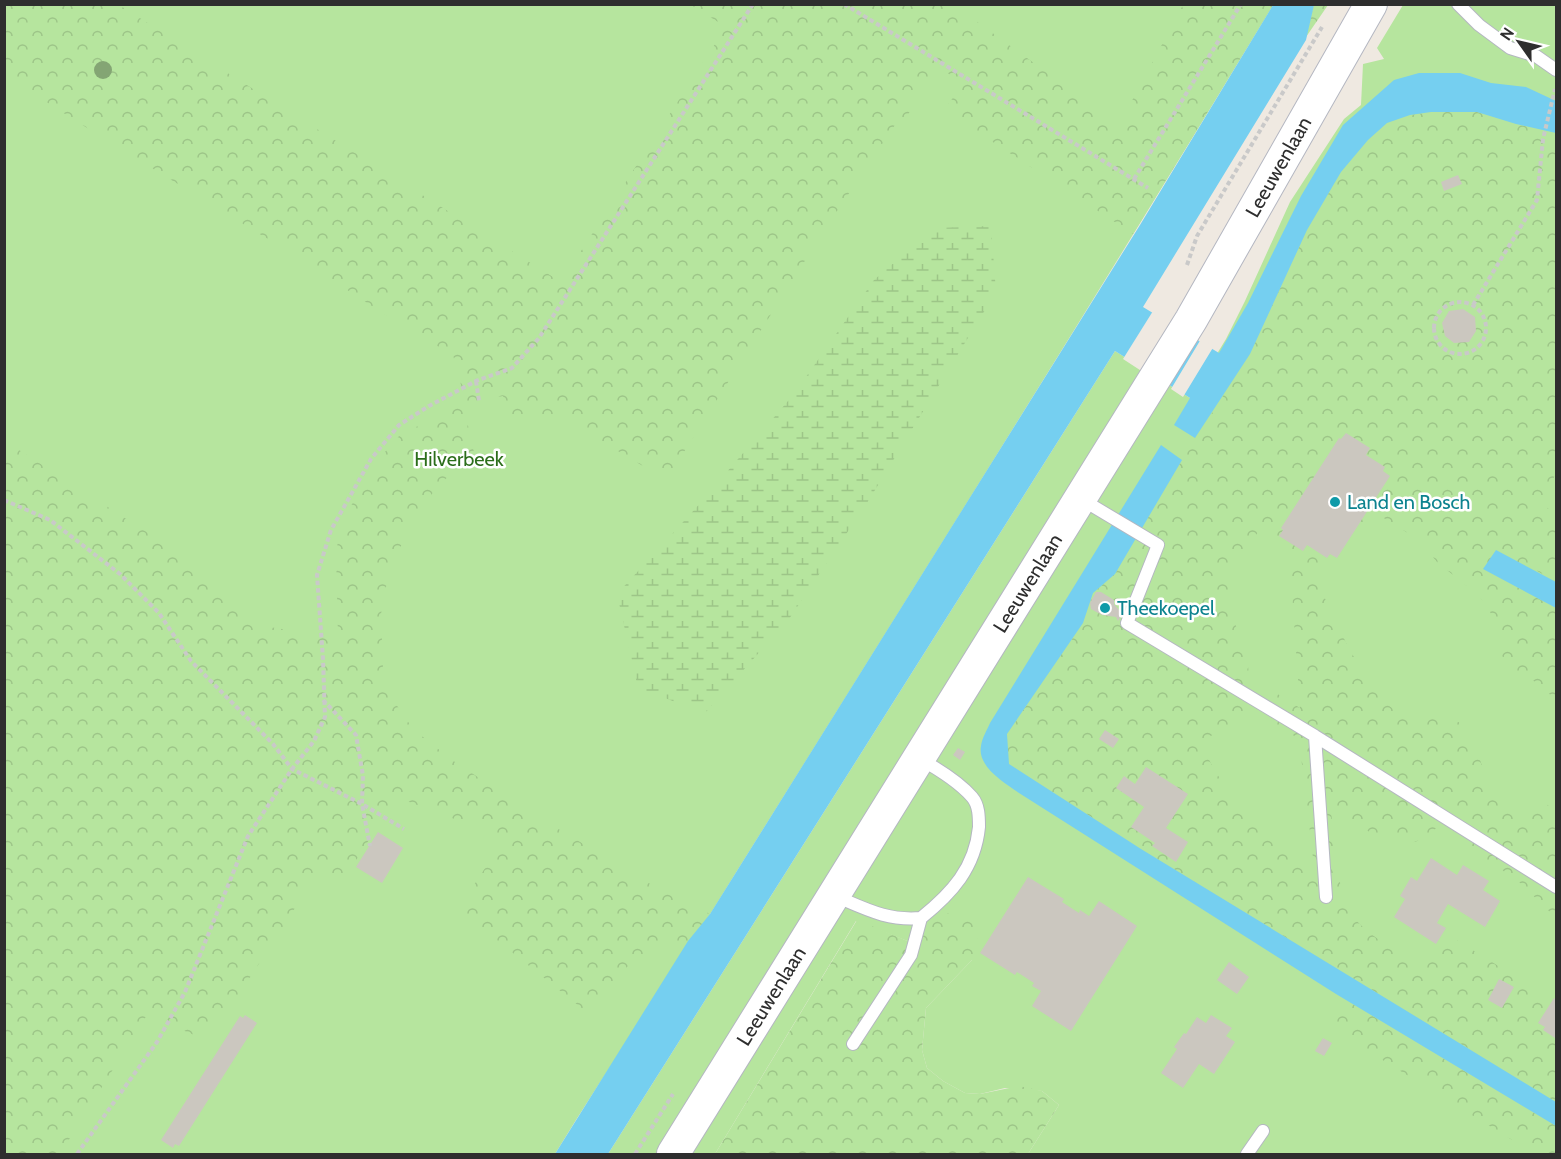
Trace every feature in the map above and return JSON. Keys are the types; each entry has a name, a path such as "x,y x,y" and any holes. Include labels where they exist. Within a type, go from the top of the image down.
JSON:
{"street":[{"name":"Leeuwenlaan","path":"673,1155 1191,320 1371,4"}],"lane":[{"path":"1458,4 1479,25 1510,48 1536,56 1557,70"},
{"path":"1081,499 1158,545 1127,623 1315,736 1557,887"},
{"path":"1315,736 1326,897"},
{"path":"834,896 888,917 903,920 921,918 957,884 972,859 980,815 973,798 940,771 920,759"},
{"path":"853,1044 911,956 921,918"},
{"path":"1247,1155 1263,1131"}],"path":[{"path":"77,1155 156,1042 185,992 248,836 292,769 314,741 325,717 317,575 331,530 371,459 399,425 476,381 512,368 539,338 753,4"},
{"path":"844,4 1148,188"},
{"path":"1134,179 1241,4"},
{"path":"1186,267 1197,236 1323,25"},
{"path":"1473,305 1537,200 1543,139 1554,96"},
{"path":"1455,302 1473,305 1485,320 1486,330 1483,339 1469,352 1450,352 1436,339 1434,330 1439,312 1455,302"},
{"path":"476,381 479,401"},
{"path":"4,500 50,520 120,574 159,613 191,661 273,744 292,769 362,804 404,830"},
{"path":"323,699 356,735 363,776 362,804 370,846"}],"green space":[{"name":"Hilverbeek","path":"5,5 1273,5 1065,345 714,908 555,1154 5,1154"},
{"path":"5,5 119,5 561,282 726,27 691,5 954,5 1119,125 1183,5 1273,5 1133,234 944,110 963,84 939,67 907,116 897,122 825,229 670,474 663,478 561,417 553,420 531,413 508,417 503,396 463,403 475,457 453,471 419,508 389,571 381,614 383,669 389,694 413,729 452,760 535,815 652,885 710,914 689,941 668,946 628,966 589,1014 458,909 505,838 396,797 343,881 319,871 249,979 206,1040 147,1015 60,1154 5,1154 5,441 156,538 263,626 338,638 336,549 349,509 384,453 400,435 434,418 464,396 453,355 104,139 5,75"},
{"path":"1314,5 1328,5 1306,37 1313,7"},
{"name":"Land en Bosch","path":"1403,5 1556,5 1556,1154 1028,1154 1059,1105 1042,1091 1005,1088 980,1094 965,1093 943,1081 927,1068 922,1050 926,1008 972,960 910,942 856,921 715,1154 608,1154 1115,351 1190,398 1226,339 1290,202 1344,119 1361,105 1363,64 1384,59 1377,48"},
{"path":"1431,112 1477,112 1556,133 1556,474 1539,502 1556,514 1556,582 1534,569 1483,569 1556,608 1556,701 1542,686 1510,667 1500,653 1496,626 1488,607 1478,595 1437,562 1419,540 1371,510 1344,555 1312,571 1349,649 1380,699 1395,710 1442,713 1460,723 1473,740 1494,800 1515,811 1544,803 1556,810 1556,918 1517,880 1437,827 1425,838 1412,842 1398,842 1370,832 1331,812 1337,863 1345,901 1355,919 1372,935 1422,968 1447,934 1556,1002 1556,1102 1141,849 1009,764 1007,734 1083,623 1093,593 1115,574 1182,460 1250,354 1307,230 1341,172 1368,140 1387,123 1410,115","holes":["1260,530 1279,542 1290,563 1300,708 1249,676 1247,655 1231,613 1229,584 1234,567 1245,548","1252,709 1299,739 1315,875 1267,832 1228,790 1214,769 1207,752 1210,737 1233,729"]},
{"path":"991,226 996,292 867,503 789,619 705,713 638,688 617,594 695,509 794,394 874,280 934,228"},
{"path":"945,913 982,918 972,960 926,1008 922,1050 927,1068 943,1081 965,1093 980,1094 1019,1086 1042,1091 1059,1105 1028,1154 715,1154 857,920 910,942"},
{"path":"1336,994 1556,1126 1556,1154 1535,1154 1334,1030"}],"water":[{"path":"1273,5 1314,5 1306,40 1143,307 1219,353 1248,303 1301,196 1343,125 1394,80 1419,73 1460,73 1491,83 1526,87 1556,101 1556,133 1477,112 1431,112 1410,115 1387,123 1368,140 1341,172 1307,230 1250,354 1195,438 1174,425 1190,398 1115,351 608,1154 555,1154 688,941 710,914 1140,225"},
{"path":"1161,445 1182,460 1115,574 1093,593 1083,623 1007,734 1009,764 1141,849 1556,1102 1556,1126 1336,994 1019,793 993,774 983,761 981,746 990,723"},
{"path":"1496,550 1556,582 1556,608 1483,569"}],"pier":[{"path":"1153,311 1198,337 1166,387 1123,359"},
{"path":"1201,339 1214,346 1183,397 1171,389"}],"building":[{"path":"1458,175 1462,184 1444,191 1441,182"},
{"path":"1463,309 1475,317 1476,331 1469,342 1454,343 1445,336 1442,323 1449,311"},
{"name":"Land en Bosch","path":"1346,433 1370,448 1366,455 1385,467 1383,471 1390,476 1337,558 1330,554 1327,558 1307,545 1303,551 1279,536 1283,530 1281,528 1339,438 1341,439"},
{"name":"Theekoepel","path":"1096,592 1101,592 1114,600 1114,604 1120,611 1125,610 1118,621 1116,617 1102,615 1091,609 1090,603"},
{"path":"1105,730 1119,739 1113,748 1099,739"},
{"path":"958,748 965,752 960,760 953,755"},
{"path":"1146,767 1188,794 1166,828 1188,842 1176,862 1152,846 1155,843 1131,827 1144,807 1116,788 1124,776 1135,784"},
{"path":"378,832 403,848 382,883 356,867"},
{"path":"1431,858 1457,875 1463,865 1489,881 1483,890 1500,901 1485,927 1448,904 1437,923 1446,928 1436,944 1394,917 1405,899 1400,896 1411,877 1417,881"},
{"path":"1028,877 1064,899 1062,902 1079,913 1080,910 1089,916 1099,901 1137,926 1071,1031 1032,1006 1041,991 1032,986 1034,983 1017,972 1015,975 980,953"},
{"path":"1229,962 1249,977 1237,994 1217,980"},
{"path":"1499,979 1514,987 1502,1008 1488,1000"},
{"path":"1554,998 1556,1000 1555,1038 1543,1030 1545,1027 1538,1023"},
{"path":"245,1015 257,1023 179,1146 175,1144 173,1148 161,1140 240,1016 243,1018"},
{"path":"1211,1015 1232,1028 1226,1036 1235,1042 1214,1074 1199,1064 1183,1088 1161,1073 1177,1049 1174,1047 1197,1017 1206,1023"},
{"path":"1323,1038 1332,1043 1324,1056 1315,1051"}],"place":[{"name":"Land en Bosch","path":"1335,502"},
{"name":"Theekoepel","path":"1105,608"}]}
